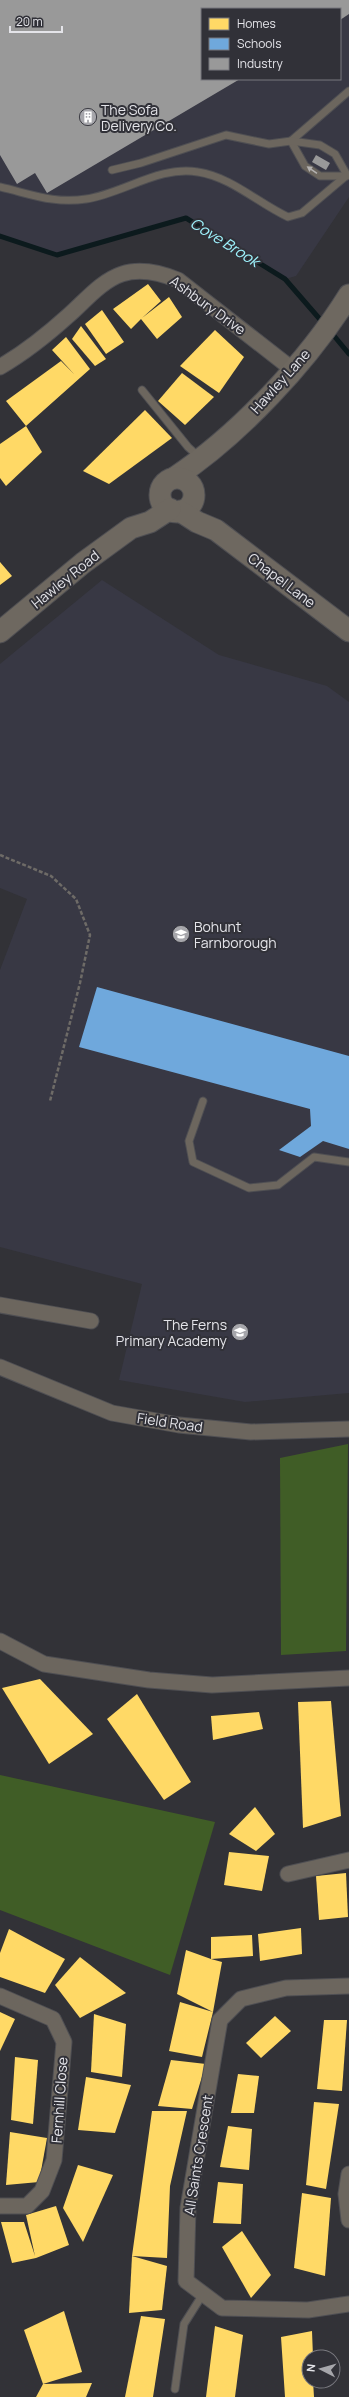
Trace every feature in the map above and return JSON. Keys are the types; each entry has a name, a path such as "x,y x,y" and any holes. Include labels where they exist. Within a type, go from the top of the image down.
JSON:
{"main road":[{"name":"Hawley Lane","path":"131,528 142,510 178,496 202,460 264,401 316,341 347,299"},
{"name":"Chapel Lane","path":"178,496 197,522 216,530 349,631"},
{"name":"Hawley Road","path":"0,632 83,563 131,528"}],"street":[{"name":"Ashbury Drive","path":"0,366 61,322 112,278 141,271 162,274 178,280 292,369"},
{"path":"0,1305 90,1321"},
{"name":"Field Road","path":"0,1367 112,1413 180,1425 251,1432 349,1429"},
{"path":"0,1641 44,1664 150,1680 212,1685 349,1678"},
{"path":"288,1874 349,1860"},
{"name":"All Saints Crescent","path":"349,1986 286,1988 241,1999 220,2020 188,2208 186,2281 222,2308 308,2310 349,2304"},
{"name":"Fernhill Close","path":"0,1996 53,2019 64,2042 54,2160 52,2166 42,2191 27,2206 0,2206"},
{"path":"349,2174 346,2194 349,2220"}],"lane":[{"path":"291,141 349,91"},
{"path":"112,170 141,164 226,135 269,144 291,141 320,144 335,154 348,176"},
{"path":"291,141 305,166 320,176 348,176"},
{"path":"0,187 60,202 88,199 169,174 197,171 220,178 288,217 302,213 348,176"},
{"path":"142,390 188,447 202,460"},
{"path":"203,1101 189,1140 193,1162 249,1188 278,1185 314,1158 349,1162"},
{"path":"175,2390 184,2324 203,2294"}],"path":[{"path":"0,855 52,876 76,899 90,935 80,983 50,1101"}],"shaded area":[{"path":"0,0 349,0 349,197 296,276 285,279 186,218 57,255 0,236"},
{"name":"Bohunt Farnborough","path":"102,580 219,655 327,686 349,702 349,1393 245,1402 119,1380 142,1284 0,1247 0,970 27,899 0,888 0,664"}],"green space":[{"path":"348,1444 346,1651 281,1655 280,1458"},
{"path":"0,1775 215,1822 170,1975 0,1910"}],"building: Homes":[{"path":"148,284 161,301 142,318 169,297 182,317 157,339 141,319 131,329 113,309"},
{"path":"102,310 124,342 106,354 85,324"},
{"path":"81,326 106,359 95,366 72,339"},
{"path":"215,330 244,357 219,393 180,366"},
{"path":"66,337 90,369 26,426 6,401 61,361 74,374 52,350"},
{"path":"182,373 214,397 185,425 158,401"},
{"path":"145,410 172,438 109,484 83,471"},
{"path":"26,426 42,452 6,486 0,478 0,444"},
{"path":"0,562 12,576 0,585"},
{"path":"40,1679 93,1734 49,1764 2,1688"},
{"path":"137,1694 191,1782 164,1800 107,1719"},
{"path":"331,1701 341,1816 303,1828 298,1702"},
{"path":"259,1712 263,1729 213,1740 211,1716"},
{"path":"255,1807 275,1834 256,1851 229,1834"},
{"path":"229,1852 269,1856 262,1891 224,1885"},
{"path":"346,1873 348,1917 319,1920 316,1876"},
{"path":"301,1928 302,1954 260,1961 258,1934"},
{"path":"9,1929 65,1959 45,1993 0,1977 0,1953"},
{"path":"252,1935 253,1956 211,1959 211,1937"},
{"path":"186,1950 222,1962 213,2012 177,1994"},
{"path":"80,1957 126,1993 80,2018 55,1985"},
{"path":"180,2002 213,2012 202,2057 169,2051"},
{"path":"0,2012 15,2019 0,2051"},
{"path":"94,2014 126,2024 122,2077 91,2072"},
{"path":"275,2016 291,2031 261,2058 246,2043"},
{"path":"324,2020 347,2020 342,2091 317,2089"},
{"path":"15,2057 38,2060 33,2124 11,2120"},
{"path":"171,2060 206,2064 192,2109 158,2106"},
{"path":"238,2074 259,2076 254,2113 231,2113"},
{"path":"86,2077 131,2085 115,2133 78,2130"},
{"path":"314,2102 339,2104 326,2189 306,2185"},
{"path":"152,2111 187,2111 170,2186 167,2258 132,2256"},
{"path":"228,2126 252,2129 249,2170 220,2167"},
{"path":"10,2132 47,2138 39,2182 6,2185"},
{"path":"78,2165 113,2175 83,2242 63,2208"},
{"path":"218,2182 243,2184 241,2224 213,2223"},
{"path":"302,2193 331,2198 325,2276 294,2268"},
{"path":"56,2206 69,2245 36,2258 12,2263 1,2222 24,2222 35,2256 26,2215"},
{"path":"242,2231 271,2275 251,2298 222,2247"},
{"path":"132,2256 167,2266 162,2310 129,2313"},
{"path":"64,2311 82,2372 43,2384 24,2330"},
{"path":"141,2316 165,2319 153,2397 125,2397"},
{"path":"215,2326 243,2335 235,2397 206,2397"},
{"path":"312,2331 313,2349 301,2349 301,2389 314,2389 314,2397 285,2397 281,2337"},
{"path":"92,2383 86,2397 36,2397 43,2384"}],"building: Schools":[{"path":"97,987 349,1056 349,1149 323,1141 300,1157 279,1150 311,1126 310,1109 79,1047"}],"building: Industry":[{"name":"The Sofa Delivery Co.","path":"0,0 349,0 349,14 341,19 341,8 201,8 201,80 238,80 47,193 35,173 17,184 0,155"},
{"path":"316,155 330,163 326,170 312,162"}],"waterway":[{"name":"Cove Brook","path":"0,236 57,255 186,218 285,279 324,324"},
{"name":"Cove Brook","path":"330,331 349,354"}],"place":[{"name":"The Sofa Delivery Co.","path":"88,117"},
{"name":"Bohunt Farnborough","path":"181,934"},
{"name":"The Ferns Primary Academy","path":"240,1332"}]}
